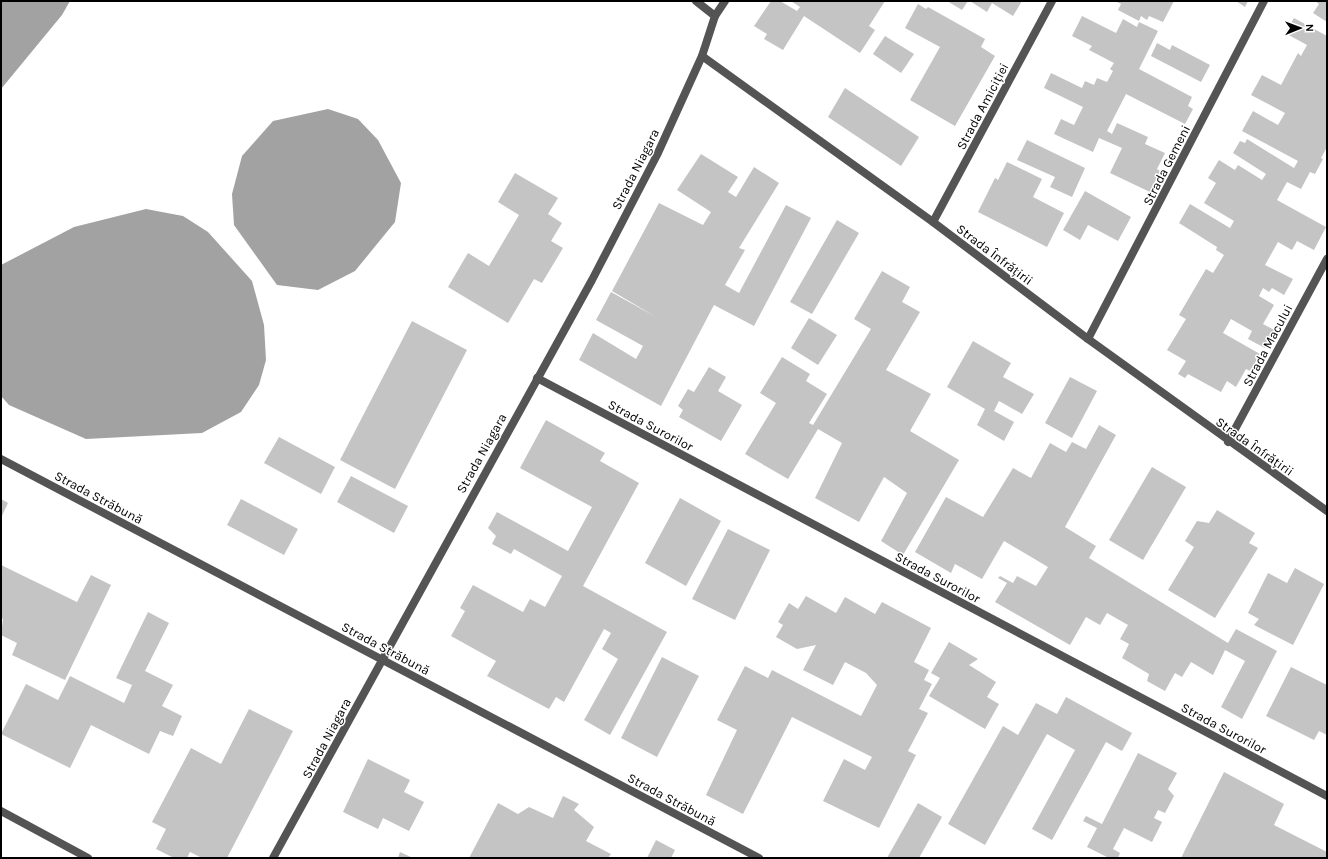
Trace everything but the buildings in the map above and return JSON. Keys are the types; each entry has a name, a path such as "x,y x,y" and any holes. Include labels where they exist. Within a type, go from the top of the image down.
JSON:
{"street":[{"path":"696,1 715,16"},
{"path":"702,56 715,16 725,1"},
{"name":"Strada Amiciției","path":"933,222 1052,1"},
{"name":"Strada Gemeni","path":"1088,339 1264,1"},
{"name":"Strada Înfrățirii","path":"702,56 933,222 1228,442 1327,511"},
{"name":"Strada Niagara","path":"273,858 592,280 657,155 702,56"},
{"name":"Strada Macului","path":"1228,442 1327,259"},
{"name":"Strada Surorilor","path":"537,378 1327,796"},
{"name":"Strada Străbună","path":"1,459 759,858"},
{"path":"1,811 88,858"}],"shaded area":[{"path":"1,1 70,1 62,15 1,89"},
{"path":"328,109 358,119 378,140 401,183 395,222 355,271 318,290 277,285 234,225 232,194 242,156 273,121"},
{"path":"146,209 183,216 208,232 252,281 264,325 266,360 259,385 241,412 202,433 86,439 9,405 1,396 1,265 74,227"}]}
